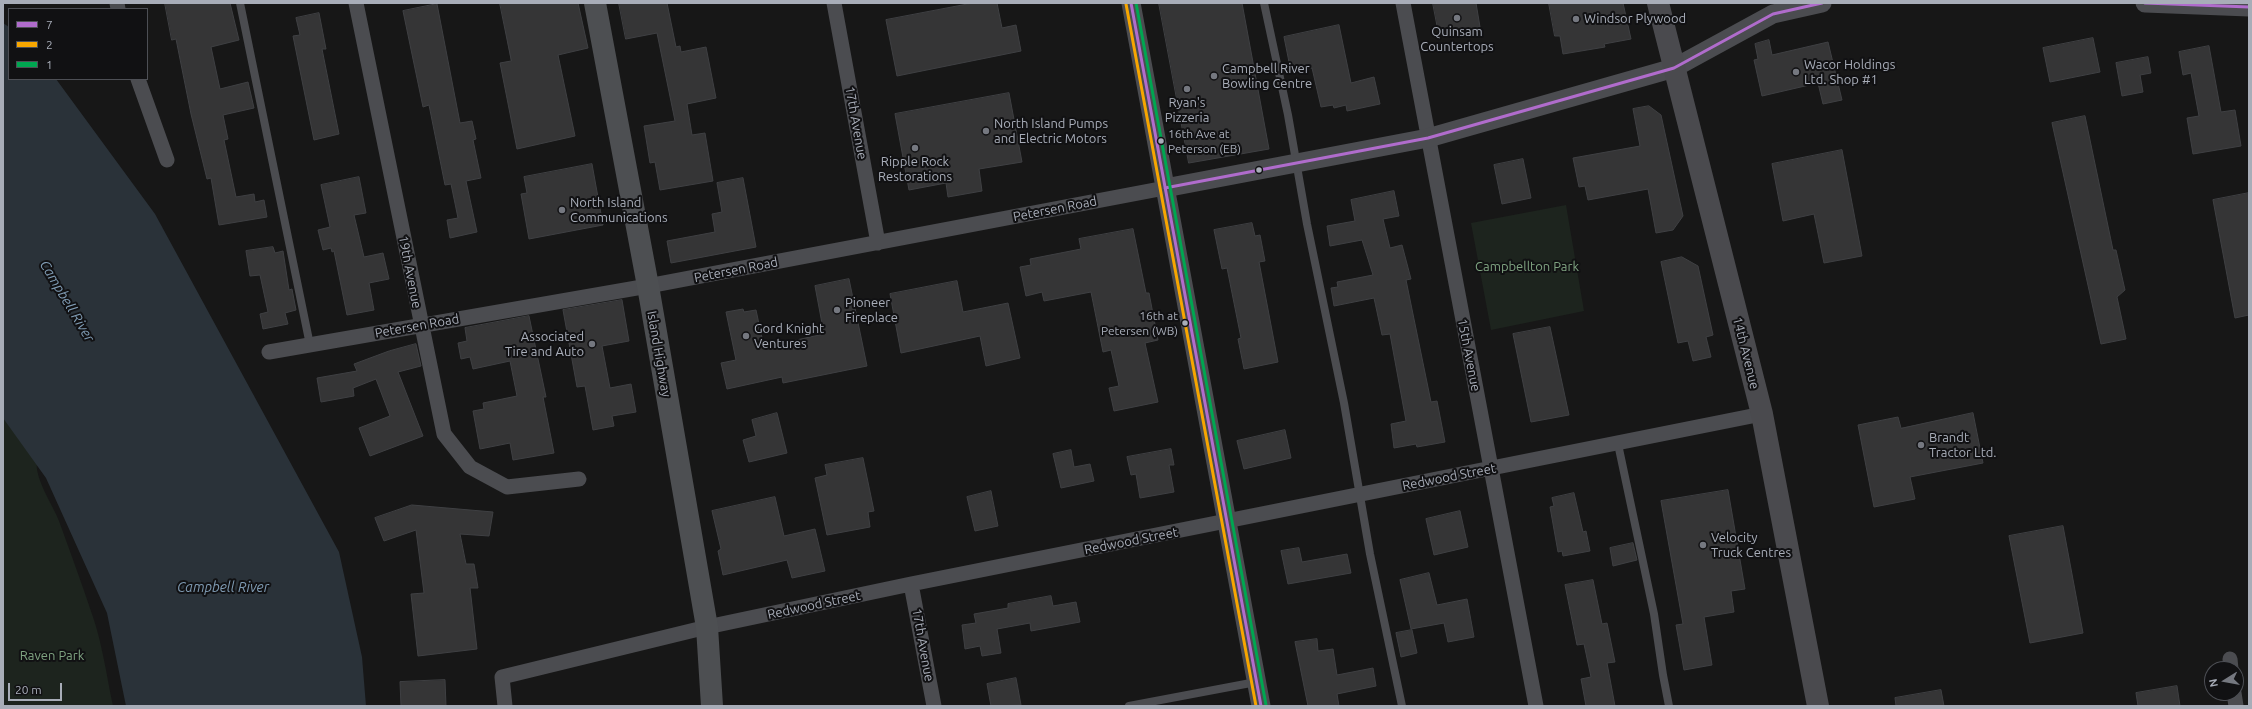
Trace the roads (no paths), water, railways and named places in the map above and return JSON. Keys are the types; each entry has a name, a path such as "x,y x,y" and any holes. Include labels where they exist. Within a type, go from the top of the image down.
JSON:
{"main road":[{"name":"Island Highway","path":"595,3 648,286 708,627 712,706"},
{"name":"14th Avenue","path":"1658,3 1762,414 1818,706"}],"street":[{"name":"19th Avenue","path":"356,3 444,434 470,467 507,486 579,479"},
{"name":"17th Avenue","path":"834,3 878,243"},
{"path":"1131,3 1261,706"},
{"name":"15th Avenue","path":"1403,3 1536,706"},
{"name":"Petersen Road","path":"269,352 648,286 1428,138 1674,68 1774,14 1822,3"},
{"path":"2145,3 2249,7"},
{"path":"138,80 167,160"},
{"name":"Redwood Street","path":"505,706 502,677 708,627 912,584 1762,414"},
{"name":"17th Avenue","path":"912,584 934,706"}],"lane":[{"path":"240,3 310,345"},
{"path":"1264,3 1344,403 1360,495 1402,706"},
{"path":"1618,444 1654,614 1662,675 1669,706"},
{"path":"1129,706 1256,682"}],"water":[{"name":"Campbell River","path":"3,23 8,26 8,80 57,80 155,214 339,552 362,657 366,706 126,706 107,613 46,478 3,418"}],"place":[{"name":"Quinsam Countertops","path":"1457,18"},
{"name":"Windsor Plywood","path":"1576,19"},
{"name":"Wacor Holdings Ltd. Shop #1","path":"1796,72"},
{"name":"Campbell River Bowling Centre","path":"1214,76"},
{"name":"Ryan's Pizzeria","path":"1187,89"},
{"name":"North Island Pumps and Electric Motors","path":"986,131"},
{"name":"16th Ave at Peterson (EB)","path":"1161,141"},
{"name":"Ripple Rock Restorations","path":"915,148"},
{"name":"North Island Communications","path":"562,210"},
{"name":"Pioneer Fireplace","path":"837,310"},
{"name":"16th at Petersen (WB)","path":"1185,323"},
{"name":"Gord Knight Ventures","path":"746,336"},
{"name":"Associated Tire and Auto","path":"592,344"},
{"name":"Brandt Tractor Ltd.","path":"1921,445"},
{"name":"Velocity Truck Centres","path":"1703,545"}],"park label":[{"name":"Campbellton Park","path":"1527,267"},
{"name":"Raven Park","path":"52,656"}]}
